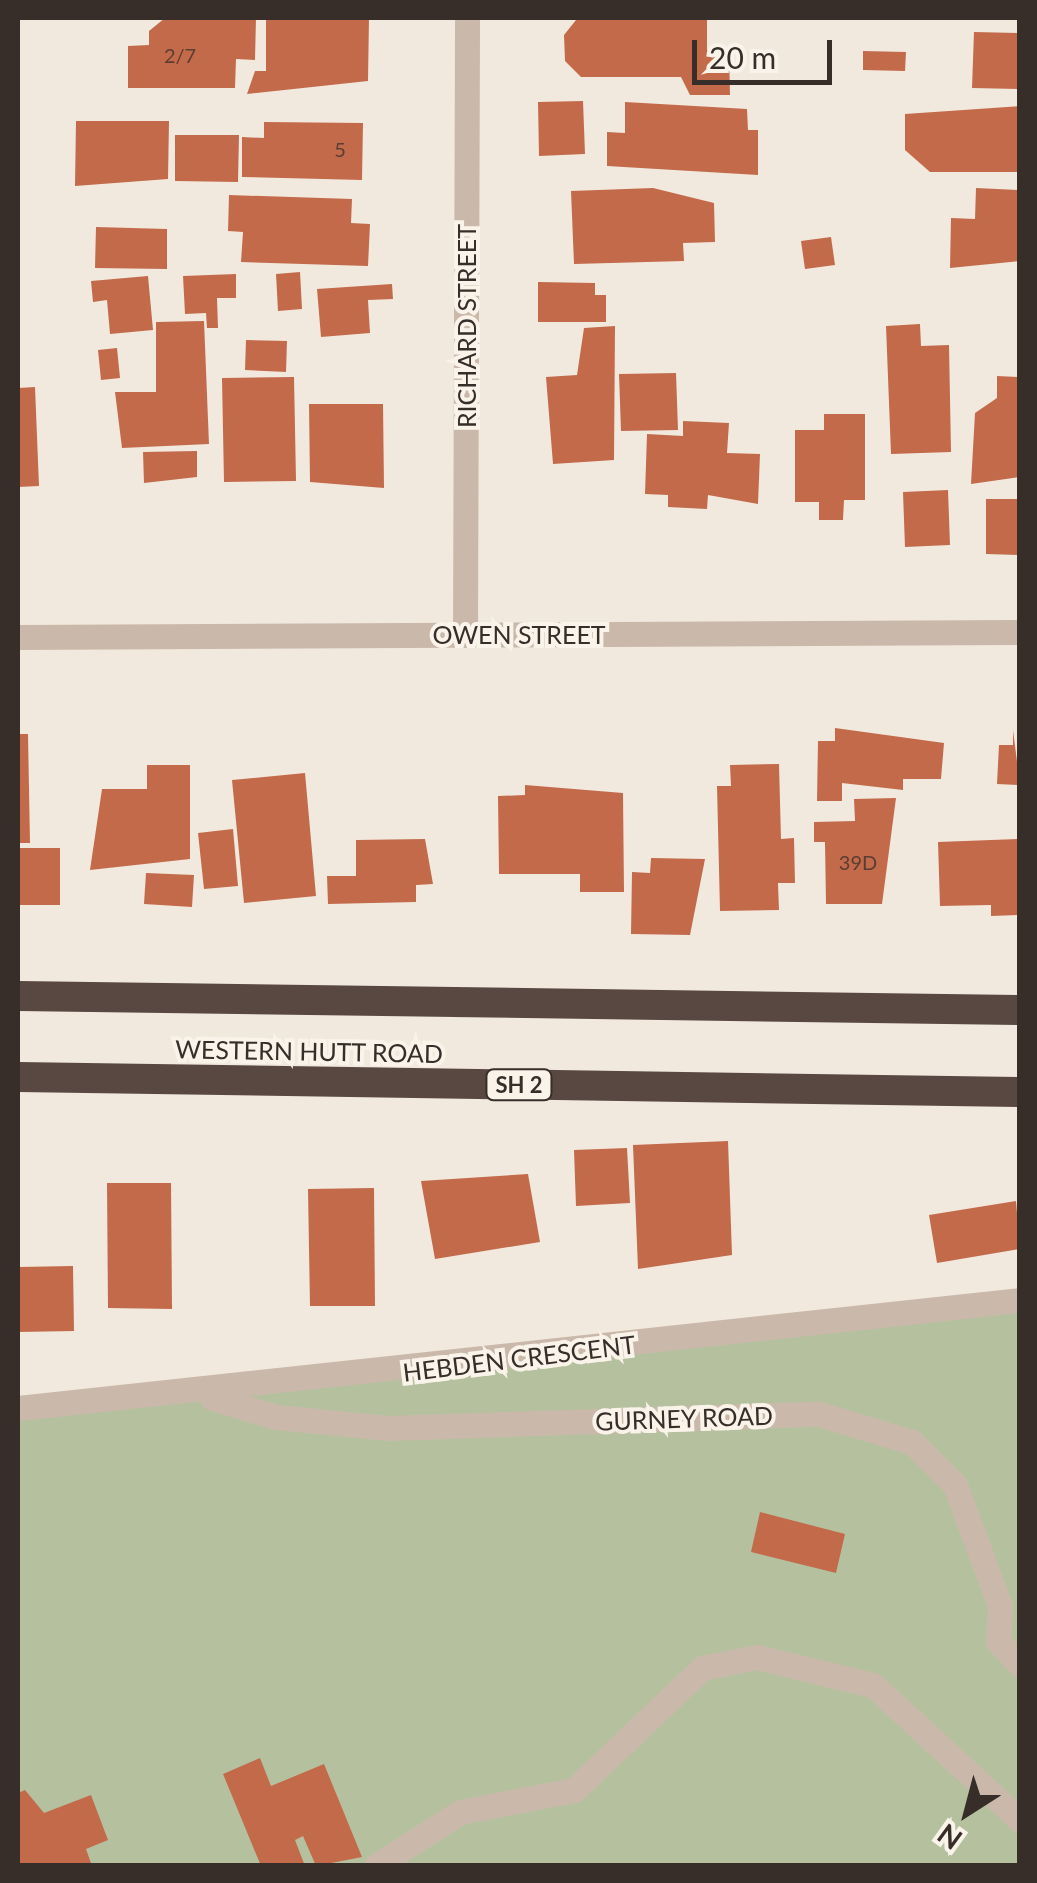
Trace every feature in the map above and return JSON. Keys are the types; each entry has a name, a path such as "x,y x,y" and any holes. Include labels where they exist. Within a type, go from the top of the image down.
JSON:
{"highway":[{"name":"WESTERN HUTT ROAD","path":"18,996 1020,1010"},
{"name":"WESTERN HUTT ROAD","path":"18,1076 1020,1092"}],"street":[{"name":"RICHARD STREET","path":"464,634 467,18"},
{"name":"OWEN STREET","path":"18,637 1020,632"},
{"name":"HEBDEN CRESCENT","path":"18,1408 198,1394 1020,1300"},
{"name":"GURNEY ROAD","path":"198,1394 276,1417 388,1428 819,1414 912,1442 955,1485 1000,1606 998,1641 1020,1665"},
{"path":"376,1866 460,1812 574,1790 702,1668 757,1657 873,1685 1020,1820"}],"green space":[{"path":"1019,1310 1019,1865 18,1866 18,1419"}],"building":[{"path":"165,18 256,18 255,60 236,59 235,88 128,88 128,46 149,45 149,31"},
{"path":"266,18 369,18 368,81 247,94 255,71 266,71"},
{"path":"707,19 707,50 729,50 730,95 690,95 681,77 581,77 565,61 564,35 576,20"},
{"path":"974,32 1020,33 1020,89 972,88"},
{"path":"863,51 906,52 905,71 863,70"},
{"path":"583,101 585,154 539,156 538,102"},
{"path":"625,102 747,109 748,130 758,130 758,175 607,166 607,132 625,133"},
{"path":"1020,106 1020,172 930,172 905,150 905,114"},
{"path":"76,121 169,121 168,179 75,186"},
{"path":"264,122 363,123 362,180 242,177 242,137 264,138"},
{"path":"175,135 239,135 238,182 175,181"},
{"path":"653,188 714,203 715,242 683,243 684,261 574,264 571,191"},
{"path":"976,188 1020,190 1020,261 950,268 951,218 975,219"},
{"path":"229,195 352,199 351,223 370,224 368,266 241,262 243,232 228,231"},
{"path":"96,227 167,229 167,269 95,268"},
{"path":"831,237 835,265 805,269 801,241"},
{"path":"300,272 302,309 278,311 276,274"},
{"path":"236,274 236,298 217,298 218,328 207,328 206,313 185,314 183,276"},
{"path":"148,276 153,330 110,334 107,300 93,302 91,281"},
{"path":"538,282 595,283 595,295 606,295 606,322 538,322"},
{"path":"392,284 393,299 368,300 370,333 321,337 317,289"},
{"path":"204,321 209,444 122,448 115,392 156,392 156,322"},
{"path":"920,324 921,346 949,345 951,452 891,454 886,326"},
{"path":"615,326 614,460 553,464 546,377 577,375 584,328"},
{"path":"246,340 287,341 286,372 245,370"},
{"path":"117,348 120,378 101,380 98,350"},
{"path":"676,373 678,430 621,431 619,374"},
{"path":"997,376 1020,377 1020,477 971,484 975,413 997,398"},
{"path":"294,377 296,481 224,482 222,378"},
{"path":"35,387 39,486 18,487 18,388"},
{"path":"309,404 383,404 384,488 310,482"},
{"path":"824,414 865,414 865,500 844,500 843,520 819,520 819,502 795,502 795,430 824,430"},
{"path":"683,421 729,423 727,453 760,454 758,504 708,495 707,509 668,507 668,495 645,494 647,434 683,436"},
{"path":"197,451 197,477 144,483 143,452"},
{"path":"948,490 950,545 905,547 903,492"},
{"path":"986,499 1020,499 1020,555 986,554"},
{"path":"835,728 944,743 941,779 903,779 903,790 842,783 842,801 817,801 818,741 835,741"},
{"path":"1013,730 1020,785 997,784 999,745 1013,745"},
{"path":"18,734 28,734 30,843 18,843"},
{"path":"779,764 781,839 794,838 795,883 778,883 779,910 720,911 717,786 731,786 730,765"},
{"path":"147,765 190,765 190,859 90,870 102,789 147,789"},
{"path":"305,773 316,896 244,903 232,780"},
{"path":"525,785 623,793 624,892 580,892 580,874 499,874 498,796 525,795"},
{"path":"896,798 882,904 826,904 825,842 814,842 814,822 855,821 854,799"},
{"path":"233,829 238,886 204,889 198,833"},
{"path":"425,839 433,884 416,885 416,902 328,904 327,876 356,876 356,840"},
{"path":"1020,839 1020,915 991,916 991,905 940,906 938,842"},
{"path":"18,848 60,848 60,905 18,905"},
{"path":"651,858 705,859 690,935 631,934 632,872 650,873"},
{"path":"146,873 194,875 192,907 144,904"},
{"path":"728,1141 732,1255 638,1269 633,1145"},
{"path":"627,1148 630,1203 576,1206 574,1150"},
{"path":"528,1174 540,1242 435,1259 421,1181"},
{"path":"107,1183 171,1183 172,1309 108,1308"},
{"path":"374,1188 375,1306 310,1306 308,1189"},
{"path":"1016,1201 1020,1249 937,1263 929,1215"},
{"path":"73,1266 74,1331 18,1332 18,1267"},
{"path":"760,1512 845,1534 836,1573 751,1552"},
{"path":"260,1758 271,1786 324,1764 362,1857 316,1866 303,1836 295,1840 305,1866 261,1866 223,1774"},
{"path":"25,1790 44,1813 91,1795 108,1840 86,1849 92,1866 18,1866 18,1793"}]}
